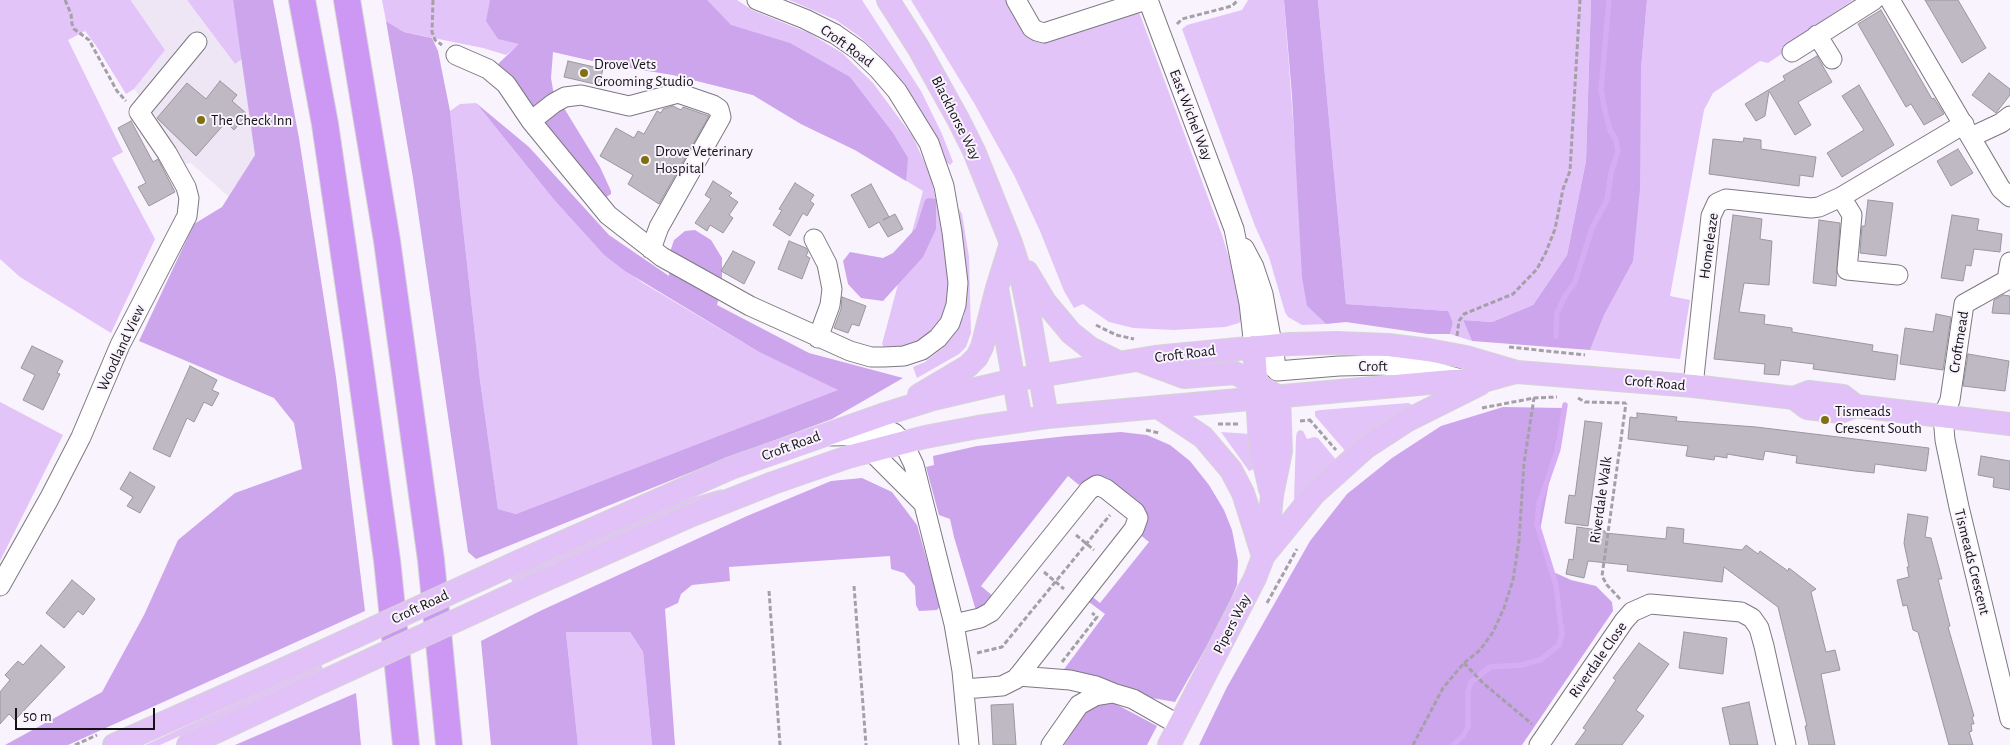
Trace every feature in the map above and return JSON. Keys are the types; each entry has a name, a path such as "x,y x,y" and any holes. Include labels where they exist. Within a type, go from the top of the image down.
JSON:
{"highway":[{"path":"302,0 325,124 357,343 387,560 406,745"},
{"path":"347,0 387,241 431,560 449,745"}],"main road":[{"name":"Blackhorse Way","path":"888,0 922,54 958,119 974,151 1011,243 1024,291 1046,417"},
{"path":"882,415 946,380 975,359 982,347 1011,243"},
{"path":"1011,243 1045,302 1071,333 1090,348 1132,354 1184,377 1234,373 1256,392"},
{"path":"997,288 1022,420"},
{"name":"Croft Road","path":"114,745 622,515 732,468 817,437 933,399 1132,354 1338,343 1389,345 1466,358 1516,372 1694,386 1794,398 1807,408 1840,412 1856,406 2010,424"},
{"path":"1256,392 1264,346"},
{"name":"Croft Road","path":"188,745 322,682 692,515 773,482 870,451 903,442 1046,417 1158,407 1256,392 1279,397 1478,380 1516,372"},
{"path":"1263,557 1315,493 1365,448 1408,420 1478,380"},
{"name":"Pipers Way","path":"1256,392 1260,445 1272,495"},
{"name":"Pipers Way","path":"1169,745 1255,578 1263,557 1268,537 1272,495 1281,451 1279,397"},
{"path":"1158,407 1203,437 1222,457 1240,484 1263,557"}],"street":[{"name":"Croft Road","path":"456,56 488,69 506,84 531,121 608,215 651,249 750,306 850,352 884,357 914,354 929,346 950,323 958,295 958,270 951,224 942,177 929,143 911,112 878,69 858,50 835,34 805,19 757,0"},
{"path":"1016,0 1032,28 1044,33 1147,0"},
{"name":"East Wichel Way","path":"1147,0 1234,229 1248,303 1264,346"},
{"path":"1792,52 1874,0"},
{"path":"1890,0 2001,189 2010,197"},
{"path":"1817,35 1832,59"},
{"path":"138,112 197,42"},
{"path":"531,121 565,97 581,95 629,106 678,93 713,105 719,109 720,117 659,228 651,249"},
{"name":"Woodland View","path":"0,586 81,437 120,345 187,216 189,198 186,187 167,153 138,112"},
{"name":"Homeleaze","path":"1694,386 1714,207 1717,203 1726,199 1811,208 1827,204 1967,130 2001,123 2010,116"},
{"path":"1841,197 1852,215 1847,270 1898,275"},
{"path":"814,239 827,264 832,289 830,305 818,338"},
{"name":"Croftmead","path":"1943,416 1950,400 1964,304 2007,280 2010,262"},
{"path":"1264,346 1277,371 1279,397"},
{"name":"Croft","path":"1277,371 1340,366 1388,366 1420,368 1478,380"},
{"name":"Tismeads Crescent","path":"1943,416 1944,440 1959,507 2009,708"},
{"path":"817,437 870,435 889,431 894,433 903,442 914,465 954,624 964,689 969,745"},
{"path":"870,451 922,502"},
{"path":"954,624 975,619 991,612 1089,490 1097,485 1106,489 1135,512 1138,518 1134,529 1018,676 1012,682 1002,686 964,689"},
{"name":"Riverdale Close","path":"1543,740 1632,612 1650,604 1664,604 1741,612 1752,618 1759,628 1762,637 1786,745"},
{"path":"1018,676 1084,682 1133,699 1179,725"},
{"path":"1051,745 1079,705 1095,696 1113,693"}],"path":[{"path":"65,0 70,9 74,29 89,40 117,91 138,112"},
{"path":"433,0 431,30 435,40 456,56"},
{"path":"1177,25 1182,19 1232,6 1238,0"},
{"path":"1457,341 1458,326 1462,317 1512,294 1537,269 1552,237 1563,189 1570,171 1580,0"},
{"path":"1071,333 1087,318 1116,335 1132,354"},
{"path":"1505,346 1592,356"},
{"name":"Riverdale Walk","path":"1630,381 1602,576 1607,585 1632,612"},
{"path":"1476,409 1534,398 1563,397"},
{"path":"1570,397 1576,397 1585,402 1626,403"},
{"path":"1413,745 1443,688 1464,663 1480,650 1493,632 1504,608 1513,580 1519,541 1524,463 1534,398"},
{"path":"1281,422 1310,420"},
{"path":"1203,437 1216,424 1258,424"},
{"path":"1140,429 1151,430 1166,437"},
{"path":"974,654 1002,647 1121,501"},
{"path":"1062,524 1109,562"},
{"path":"1266,605 1298,548"},
{"path":"1032,562 1097,617 1049,678"},
{"path":"854,586 866,745"},
{"path":"769,591 780,745"},
{"path":"1464,663 1470,671 1543,740"}],"shaded area":[{"path":"0,0 132,0 165,50 134,89 126,94 85,31 68,40 123,152 112,158 155,239 111,333 20,277 0,259"},
{"path":"187,0 235,64 242,59 255,155 229,197 191,163 182,164 157,126 157,118 134,89 165,50 130,1"},
{"path":"187,0 233,0 242,59 235,64"},
{"path":"233,0 273,0 299,138 336,377 365,611 68,745 5,745 102,692 144,615 178,540 235,493 302,469 294,423 274,398 139,341 194,224 222,207 255,155"},
{"path":"382,0 737,0 752,10 809,33 842,53 873,83 913,137 931,177 948,256 951,293 943,322 920,343 886,352 882,344 923,191 855,150 801,124 753,95 673,75 606,64 520,44 506,55 483,48 404,32 386,21"},
{"path":"490,0 707,0 731,25 790,43 850,77 893,133 908,158 906,181 855,150 801,124 753,95 673,75 606,64 553,52 551,78 553,90 600,167 611,191 611,194 605,198 497,72 499,63 519,44 498,39 486,21"},
{"path":"789,0 862,0 921,91 953,162 950,165 945,161 931,129 914,99 889,66 874,50 860,37 836,20"},
{"path":"911,0 1007,0 1024,30 1079,30 1139,12 1222,235 1240,294 1243,317 1239,323 1225,327 1174,330 1133,328 1109,322 1083,304 1074,308 1064,291 1040,231 1015,177 974,103"},
{"path":"1248,0 1284,0 1307,306 1326,324 1302,325 1288,317 1285,312 1269,257 1255,226 1182,29 1187,25 1242,10"},
{"path":"1284,0 1318,0 1346,304 1448,311 1453,323 1450,334 1428,334 1346,322 1326,324 1307,306 1302,277 1292,96"},
{"path":"1318,0 1591,0 1586,161 1567,255 1533,305 1492,322 1463,320 1472,341 1450,334 1453,323 1447,311 1346,304"},
{"path":"1591,0 1647,0 1641,69 1640,189 1633,261 1605,313 1590,350 1472,341 1463,320 1492,322 1533,305 1567,255 1586,161"},
{"path":"1647,0 1853,0 1785,46 1786,51 1768,63 1760,61 1713,93 1704,110 1670,296 1690,300 1680,359 1590,350 1605,313 1641,69"},
{"path":"386,21 404,32 432,38 438,51 450,111 480,380 498,509 516,514 838,390 759,352 625,271 604,255 555,201 476,103 529,147 609,235 669,276 671,249 674,240 685,231 695,230 711,240 722,258 722,284 717,305 809,353 903,378 832,419 719,461 476,559 468,552 413,178"},
{"path":"476,103 555,201 604,255 643,283 759,352 839,390 516,514 498,509 480,380 450,111 460,104"},
{"path":"928,198 936,199 936,229 923,257 883,301 861,298 848,284 843,261 850,252 883,258 893,253 916,228 925,200"},
{"path":"959,209 962,214 969,257 971,333 966,347 959,354 917,378 913,367 925,362 943,348 964,316 967,286"},
{"path":"0,402 63,435 0,561"},
{"path":"1408,403 1412,407 1347,453 1315,416 1315,411 1321,410"},
{"path":"1503,407 1563,408 1539,536 1549,570 1571,580 1596,586 1612,602 1613,611 1522,745 1199,745 1227,687 1310,541 1347,494 1392,458 1441,426"},
{"path":"1303,431 1307,439 1318,438 1337,461 1294,501 1296,437 1297,432"},
{"path":"1121,432 1147,435 1170,445 1190,461 1209,485 1224,510 1232,530 1238,561 1237,585 1224,616 1175,702 1152,698 1124,687 1062,672 1105,614 1085,599 1089,594 1100,603 1149,542 1138,533 1143,509 1138,501 1107,478 1095,477 1087,479 1079,485 1068,476 981,586 994,597 977,614 950,519 939,515 926,467 934,465 933,456 977,446"},
{"path":"1221,432 1250,434 1254,469 1249,471"},
{"path":"862,478 892,492 917,525 940,606 937,610 919,611 916,605 915,586 904,573 891,569 890,556 729,567 730,581 692,585 681,594 678,603 665,609 675,745 652,745 643,652 630,632 566,632 578,745 491,745 481,641 540,611 747,516 831,481"},
{"path":"722,489 723,492 513,583 510,577 684,500"},
{"path":"566,632 630,632 643,652 652,745 578,745"},
{"path":"321,664 324,671 160,745 145,745"},
{"path":"356,693 361,745 235,745"},
{"path":"1112,702 1157,726 1147,745 1064,745 1086,711 1101,704"}],"building":[{"path":"1925,0 1958,0 1986,48 1962,63"},
{"path":"1881,10 1932,99 1934,98 1944,114 1924,125 1911,104 1906,107 1858,24"},
{"path":"1817,56 1832,82 1798,102 1811,125 1795,135 1769,91 1765,116 1756,121 1745,104 1785,80 1783,76"},
{"name":"Drove Vets Grooming Studio","path":"568,61 603,69 599,85 564,77"},
{"path":"1989,73 2010,89 2010,95 1996,113 1972,95"},
{"name":"The Check Inn","path":"220,81 237,95 232,101 247,114 234,130 226,122 196,156 157,118 187,83 206,99"},
{"path":"1859,85 1894,145 1842,177 1827,153 1864,130 1842,96"},
{"name":"Drove Veterinary Hospital","path":"673,106 681,110 683,107 709,116 659,204 628,184 633,175 600,156 616,128 634,138 638,131 644,134 657,111 661,113 663,109"},
{"path":"131,121 153,162 158,159 175,192 149,206 138,187 146,183 118,128"},
{"path":"1744,138 1761,140 1761,149 1816,157 1813,177 1800,175 1799,186 1709,174 1713,139 1743,142"},
{"path":"1958,149 1973,173 1951,186 1937,161"},
{"path":"713,181 732,193 729,196 738,202 729,215 733,218 723,233 710,225 707,231 695,223 711,199 705,195"},
{"path":"795,183 814,195 810,201 814,204 807,216 803,213 790,236 773,225 782,210 779,209"},
{"path":"871,184 889,217 895,214 903,229 888,237 879,222 869,228 851,195"},
{"path":"1868,200 1893,203 1886,256 1860,253 1862,226 1865,226"},
{"path":"1733,215 1762,219 1760,239 1772,241 1769,285 1744,283 1739,312 1765,315 1764,324 1792,328 1792,332 1873,345 1872,351 1898,355 1895,380 1813,369 1814,364 1781,360 1779,375 1764,374 1765,364 1714,359"},
{"path":"1952,215 1979,219 1977,230 2002,234 2000,252 1974,249 1971,266 1966,265 1963,281 1941,278"},
{"path":"1819,220 1840,223 1836,286 1813,283"},
{"path":"789,241 806,248 808,252 806,256 810,258 802,279 778,269"},
{"path":"733,251 755,262 744,284 721,271"},
{"path":"2003,295 2010,296 2010,314 1992,313 1994,300"},
{"path":"842,297 866,306 859,326 852,324 848,333 834,328 841,309"},
{"path":"1936,314 1951,317 1943,370 1900,364 1905,328 1933,332"},
{"path":"32,346 63,361 57,373 60,374 43,410 23,400 35,375 21,368"},
{"path":"1968,354 2009,361 2005,391 1963,386"},
{"path":"190,366 217,380 212,390 219,393 212,406 204,402 194,422 187,418 170,457 153,449"},
{"path":"1637,413 1677,417 1676,421 1756,427 1929,448 1926,471 1875,464 1874,473 1855,471 1796,463 1797,456 1765,451 1763,460 1727,454 1727,458 1715,456 1714,460 1686,456 1688,446 1628,439 1630,417 1637,418"},
{"path":"1585,421 1602,423 1588,526 1565,523 1569,495 1575,496"},
{"path":"1981,456 2010,461 2010,490 1993,487 1994,478 1978,475"},
{"path":"130,472 155,487 140,513 127,506 133,497 120,489"},
{"path":"1908,514 1928,517 1925,537 1931,538 1942,579 1938,579 1950,626 1948,627 1974,716 1972,717 1974,724 1971,724 1972,731 1969,732 1973,745 1949,745 1918,632 1913,630 1907,605 1903,606 1897,580 1909,577 1904,543"},
{"path":"1577,527 1605,531 1605,533 1666,539 1667,527 1684,529 1683,543 1742,550 1746,545 1758,554 1760,551 1788,571 1789,568 1816,589 1811,592 1826,652 1835,650 1840,670 1821,674 1835,745 1809,745 1805,726 1807,726 1778,607 1724,567 1722,582 1627,571 1628,565 1588,561 1584,578 1566,574 1569,559 1573,560"},
{"path":"72,580 95,599 83,615 78,611 64,628 46,613"},
{"path":"1684,632 1727,638 1723,674 1679,668"},
{"path":"1639,643 1669,664 1636,710 1644,716 1622,745 1575,745 1586,730 1583,728 1616,680 1613,678"},
{"path":"41,645 65,667 15,720 9,714 0,724 0,692 10,680 5,675 18,661 23,665"},
{"path":"1749,702 1758,745 1730,745 1722,708"},
{"path":"1013,704 1016,745 993,745 991,705"}],"waterway":[{"path":"1556,336 1557,313 1565,296 1575,282 1592,228 1607,200 1611,173 1618,151 1616,140 1610,130 1601,90 1609,0"},
{"path":"1453,745 1463,736 1468,727 1468,691 1471,682 1490,667 1521,665 1540,660 1559,645 1562,635 1556,585 1537,524 1539,504 1558,449 1565,405"}],"place":[{"name":"Drove Vets Grooming Studio","path":"584,73"},
{"name":"The Check Inn","path":"201,120"},
{"name":"Drove Veterinary Hospital","path":"645,160"},
{"name":"Tismeads Crescent South","path":"1825,420"}]}
